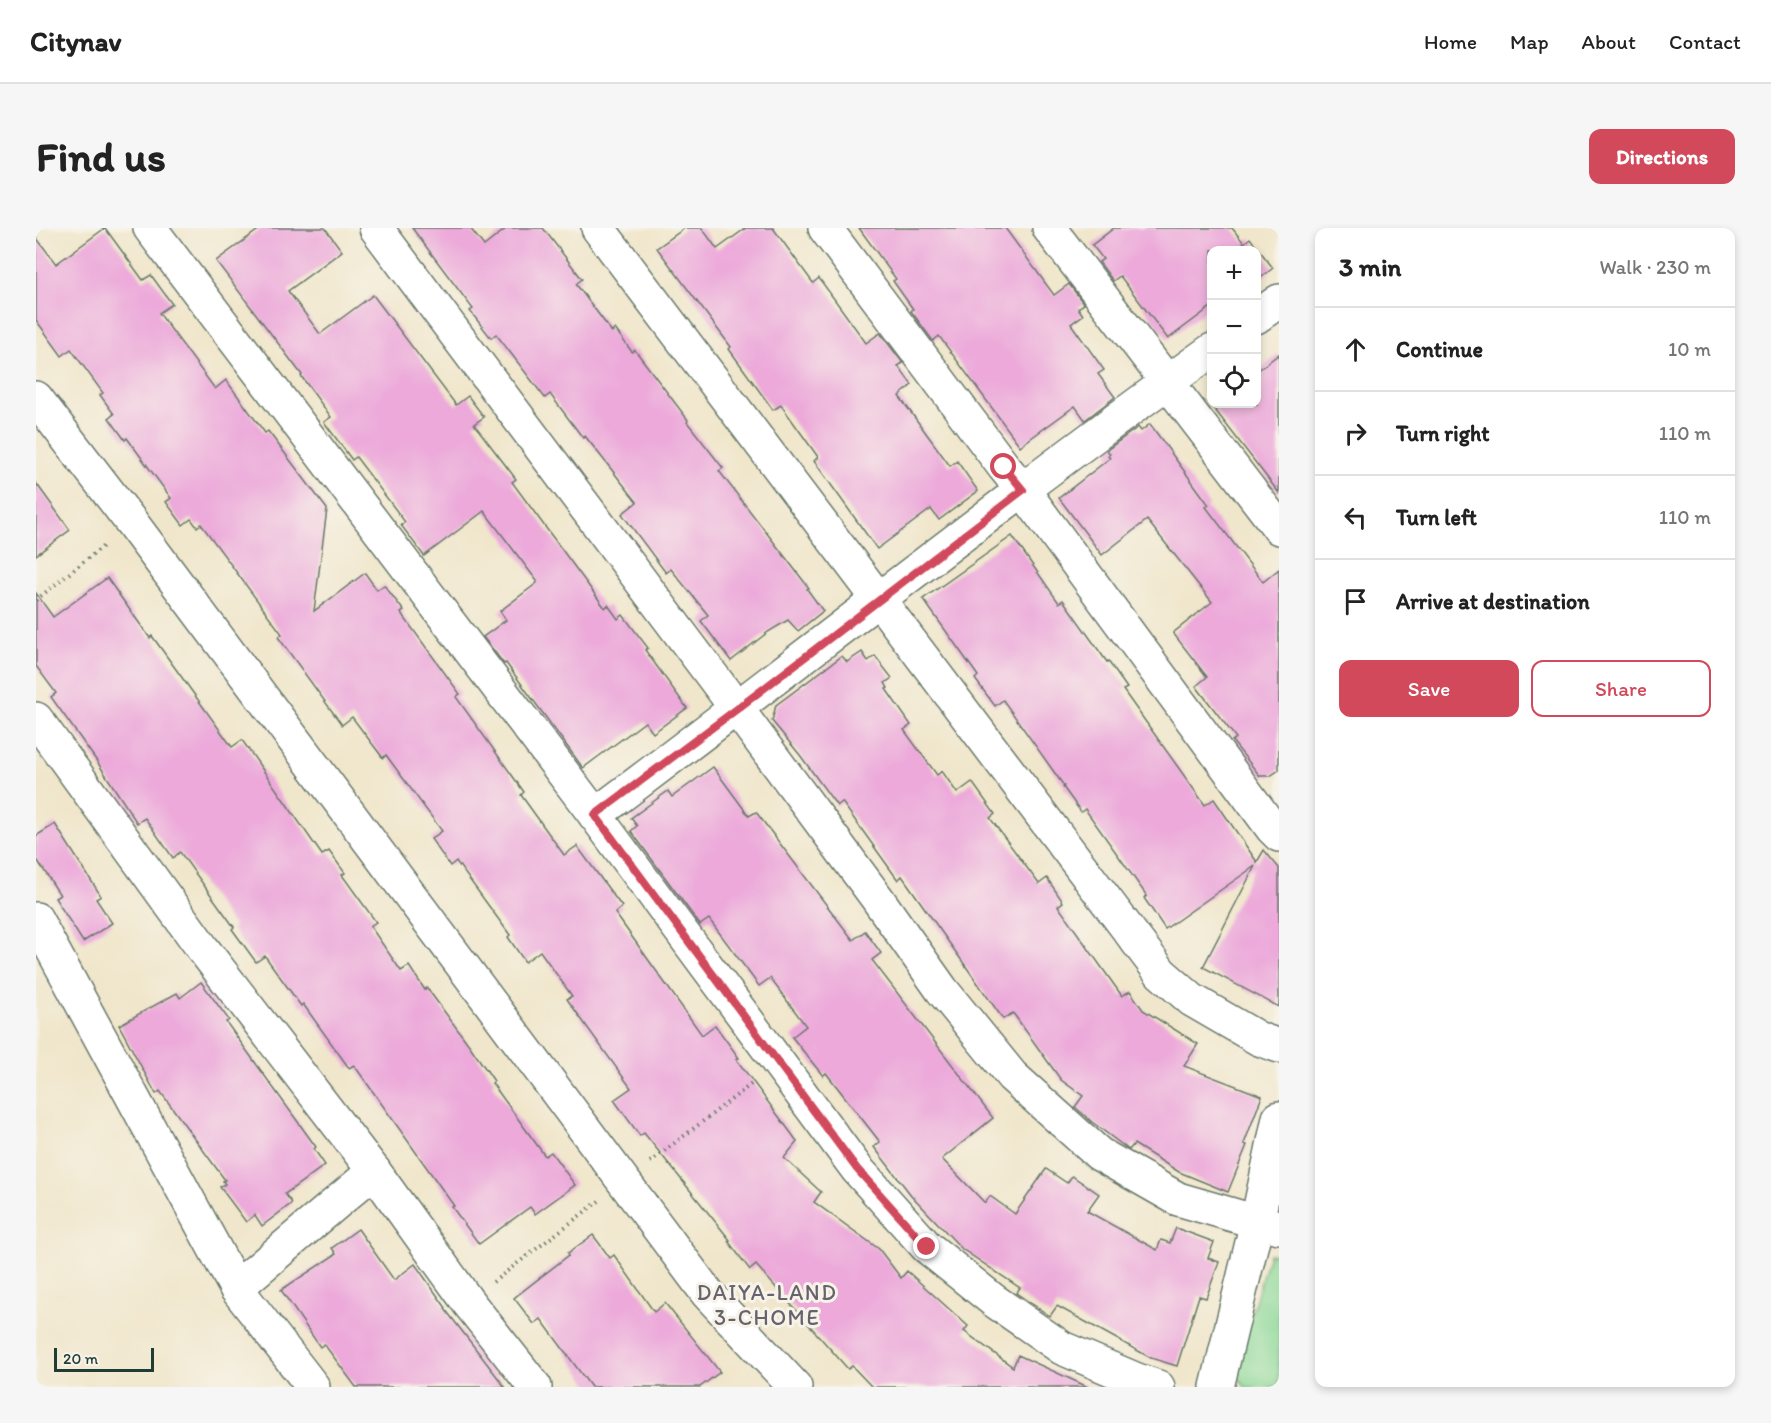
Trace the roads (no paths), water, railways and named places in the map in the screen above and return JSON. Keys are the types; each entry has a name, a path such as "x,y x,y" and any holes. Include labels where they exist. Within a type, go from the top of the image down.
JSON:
{"street":[{"path":"150,228 595,815 857,1169 927,1247 993,1300 1062,1348 1158,1387"},
{"path":"376,228 737,709 942,990 1012,1076 1099,1154 1178,1199 1268,1224"},
{"path":"598,228 1161,973 1192,1000 1259,1039 1279,1046"},
{"path":"825,228 1279,835"},
{"path":"1049,228 1279,528"},
{"path":"1261,315 1279,301"},
{"path":"595,815 1023,490 1207,354"},
{"path":"36,398 708,1293 795,1387"},
{"path":"37,727 203,949 374,1171 468,1302 535,1387"},
{"path":"36,918 236,1288 313,1387"},
{"path":"1217,1387 1268,1224 1279,1118"},
{"path":"236,1288 374,1171"}],"district":[{"name":"DAIYA-LAND 3-CHOME","path":"767,1304"}]}
